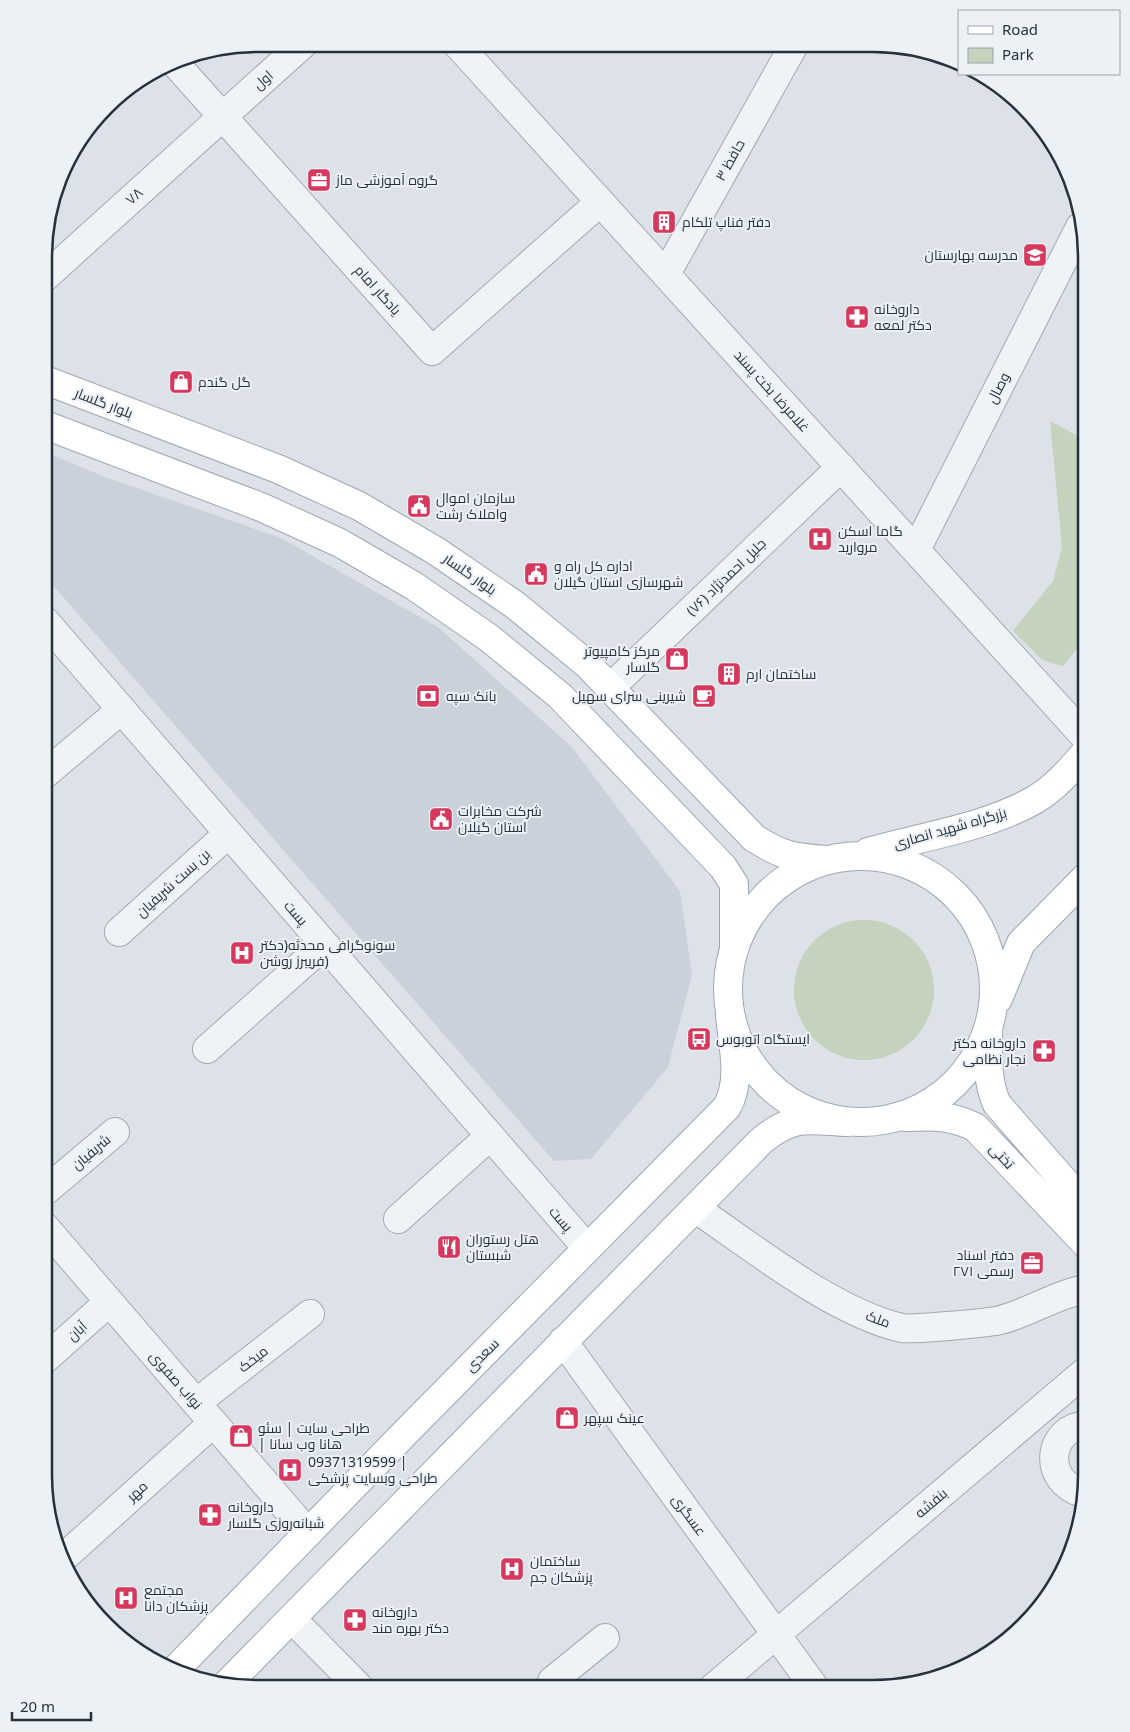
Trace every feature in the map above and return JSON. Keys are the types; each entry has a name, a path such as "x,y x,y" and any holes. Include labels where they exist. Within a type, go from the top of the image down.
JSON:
{"main road":[{"name":"بلوار گلسار","path":"52,383 278,469 359,506 436,551 515,605 588,665 754,838 774,851 794,858 890,858 917,867 942,882 963,902 979,926 990,952 994,981 989,1024"},
{"path":"52,428 261,507 340,543 414,586 489,638 560,696 724,867 734,884 734,947"},
{"name":"بزرگراه شهید انصاری","path":"840,858 991,819 1017,809 1053,786 1078,760"},
{"path":"734,947 750,915 773,889 802,869 840,858"},
{"path":"234,1678 761,1141 783,1125 794,1120 867,1122 895,1117 922,1107 953,1085 977,1055 1020,943 1078,884"},
{"name":"سعدی","path":"180,1665 727,1107 734,1095 735,1077 728,981 734,947"},
{"path":"730,1016 746,1057 756,1072 774,1090 788,1101 812,1113 847,1122"},
{"path":"989,1024 988,1071 992,1092 997,1104 1078,1197"},
{"name":"تختی","path":"895,1117 937,1116 957,1118 975,1127 1078,1236"}],"street":[{"name":"اول","path":"222,115 294,52"},
{"name":"غلامرضا بخت پسند","path":"464,52 1078,729"},
{"name":"حافظ ۳","path":"666,274 790,52"},
{"name":"یادگار امام","path":"179,68 432,351 600,202"},
{"name":"۷۸","path":"52,271 222,115"},
{"name":"وصال","path":"916,550 1076,234"},
{"name":"جلیل احمدنژاد (۷۶)","path":"610,688 841,467"},
{"name":"پست","path":"52,630 587,1248"},
{"path":"52,768 121,710"},
{"name":"بن بست شریفیان","path":"119,932 228,834"},
{"path":"207,1048 324,945"},
{"name":"شریفیان","path":"52,1185 115,1132"},
{"path":"398,1218 490,1136"},
{"name":"ملک","path":"695,1208 810,1286 863,1315 903,1328 997,1321 1069,1292 1078,1290"},
{"name":"نواب صفوی","path":"52,1235 308,1533"},
{"name":"آبان","path":"52,1353 109,1302"},
{"name":"میخک","path":"205,1413 310,1314"},
{"name":"عسگری","path":"563,1341 809,1680"},
{"name":"بنفشه","path":"722,1680 1078,1378"},
{"path":"1060,1394 1076,1429 1058,1442 1054,1456 1055,1469 1061,1482 1072,1491 1077,1492"},
{"name":"مهر","path":"68,1553 205,1413"},
{"path":"292,1619 352,1680"},
{"path":"553,1680 605,1638"}],"shaded area":[{"name":"شرکت مخابرات استان گیلان","path":"52,455 105,477 281,538 439,628 572,747 680,891 692,975 668,1067 591,1159 554,1161 52,584"}],"green space":[{"path":"1050,421 1078,436 1078,648 1063,666 1042,660 1013,631 1053,581 1062,547"},
{"path":"864,920 878,921 891,925 914,940 929,963 933,976 933,1004 929,1017 914,1040 891,1055 878,1059 864,1060 850,1059 837,1055 814,1040 799,1017 795,1004 794,990 795,976 799,963 814,940 837,925 850,921"}],"place":[{"name":"گروه آموزشی ماز","path":"319,180"},
{"name":"دفتر فناپ تلکام","path":"664,222"},
{"name":"مدرسه بهارستان","path":"1035,255"},
{"name":"داروخانه دکتر لمعه","path":"857,317"},
{"name":"گل گندم","path":"181,382"},
{"name":"سازمان اموال واملاک رشت","path":"419,506"},
{"name":"گاما اسکن مروارید","path":"820,539"},
{"name":"اداره کل راه و شهرسازی استان گیلان","path":"536,574"},
{"name":"مرکز کامپیوتر گلسار","path":"677,659"},
{"name":"ساختمان ارم","path":"729,674"},
{"name":"بانک سپه","path":"428,696"},
{"name":"شیرینی سرای سهیل","path":"704,696"},
{"name":"شرکت مخابرات استان گیلان","path":"441,819"},
{"name":"سونوگرافی محدثه(دکتر فریبرز روشن)","path":"242,953"},
{"name":"ایستگاه اتوبوس","path":"699,1039"},
{"name":"داروخانه دکتر نجار نظامی","path":"1044,1051"},
{"name":"هتل رستوران شبستان","path":"449,1247"},
{"name":"دفتر اسناد رسمی ۲۷۱","path":"1032,1263"},
{"name":"عینک سپهر","path":"567,1418"},
{"name":"طراحی سایت | سئو | هانا وب سانا","path":"241,1436"},
{"name":"09371319599 | طراحی وبسایت پزشکی","path":"290,1470"},
{"name":"داروخانه شبانه‌روزی گلسار","path":"210,1515"},
{"name":"ساختمان پزشکان جم","path":"512,1569"},
{"name":"مجتمع پزشکان دانا","path":"126,1598"},
{"name":"داروخانه دکتر بهره مند","path":"355,1620"}]}
